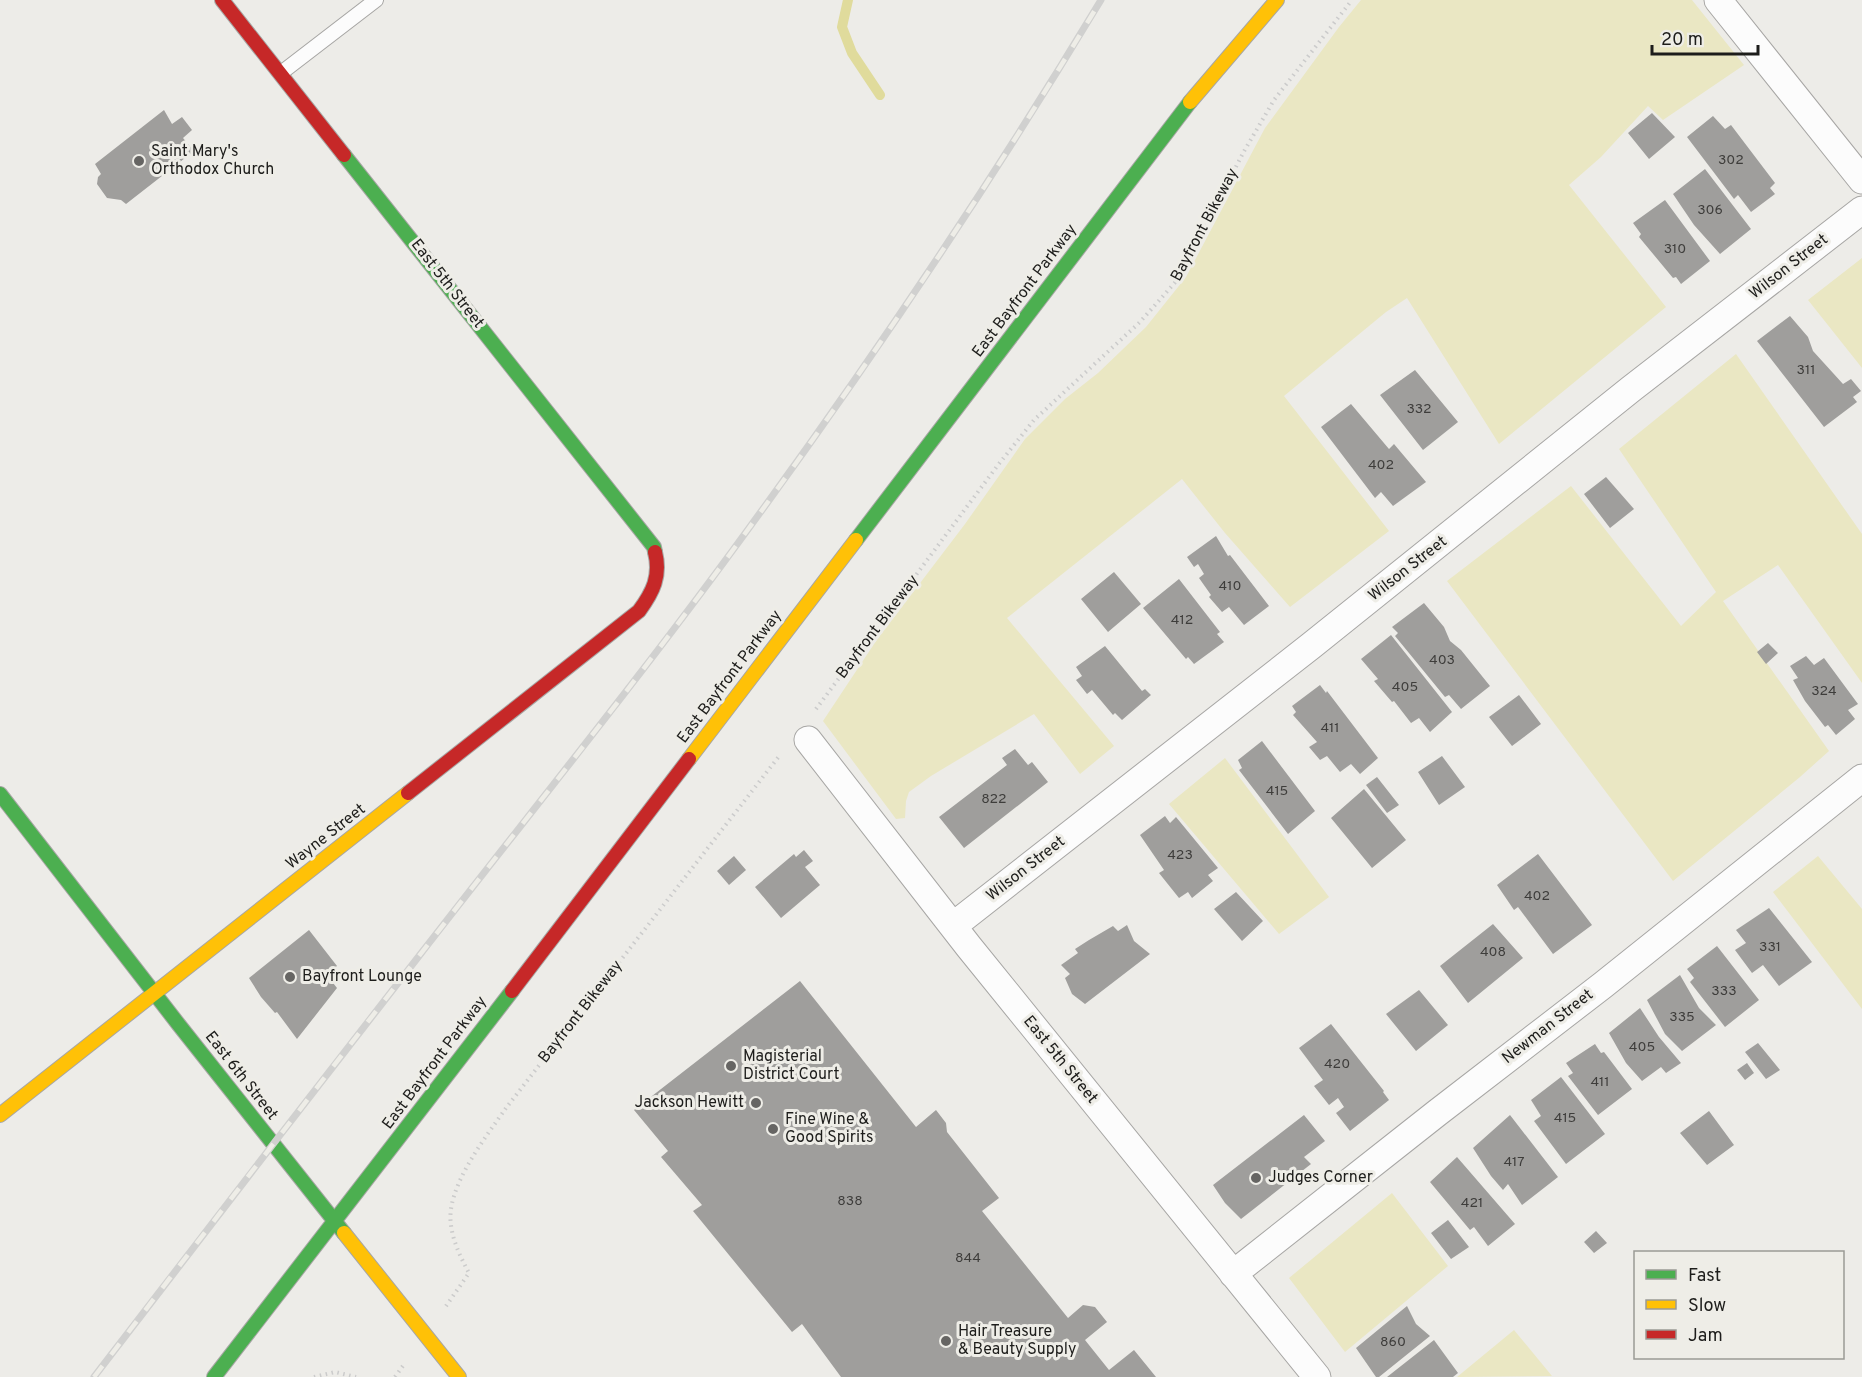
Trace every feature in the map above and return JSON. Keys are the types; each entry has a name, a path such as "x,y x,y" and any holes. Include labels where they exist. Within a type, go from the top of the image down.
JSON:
{"main road":[{"name":"East 5th Street","path":"222,0 654,548 660,575"},
{"name":"East Bayfront Parkway","path":"214,1377 1179,116 1276,0"},
{"name":"Wayne Street","path":"0,1115 639,611 660,575"},
{"name":"East 6th Street","path":"0,794 154,993 459,1377"}],"street":[{"path":"1718,0 1862,180"},
{"name":"Wilson Street","path":"953,926 1312,645 1631,389 1862,210"},
{"name":"East 5th Street","path":"797,743 953,926 1317,1377"},
{"name":"Newman Street","path":"1233,1274 1862,778"}],"lane":[{"path":"280,73 376,0"}],"path":[{"name":"Bayfront Bikeway","path":"816,710 1034,420 1140,322 1179,278 1274,100 1352,0"},
{"name":"Bayfront Bikeway","path":"469,1273 456,1248 450,1223 453,1200 476,1153 512,1100 797,743"},
{"path":"314,1377 335,1372 356,1377"}],"shaded area":[{"path":"1361,0 1692,0 1744,65 1663,120 1648,106 1601,157 1569,185 1666,307 1499,444 1407,298 1386,312 1284,396 1389,531 1290,607 1225,533 1182,479 1007,618 1114,746 1080,774 1034,714 931,776 909,792 905,818 896,819 823,721 876,641 965,524 1025,439 1065,399 1098,373 1146,327 1186,277 1265,128"},
{"path":"1862,258 1862,368 1808,300"},
{"path":"1736,354 1862,534 1862,683 1778,565 1723,601 1829,751 1673,881 1447,581 1571,486 1681,626 1716,592 1619,449"},
{"path":"1225,758 1329,897 1279,934 1169,804"},
{"path":"1818,856 1862,909 1862,1009 1773,892"},
{"path":"1392,1193 1448,1266 1345,1352 1289,1278"},
{"path":"1514,1330 1552,1376 1457,1377"}],"building":[{"path":"164,110 172,124 182,117 192,130 183,138 194,151 126,204 121,200 107,198 97,184 101,174 95,164"},
{"path":"1652,113 1675,137 1649,159 1628,133"},
{"path":"1713,116 1725,129 1731,125 1775,183 1770,188 1775,194 1751,212 1738,195 1734,199 1687,137"},
{"path":"1705,169 1751,229 1720,254 1694,225 1673,194"},
{"path":"1665,200 1710,261 1681,284 1676,277 1673,278 1639,237 1641,234 1633,223"},
{"path":"1790,316 1808,337 1813,351 1843,384 1851,379 1861,391 1853,397 1857,402 1824,427 1757,341"},
{"path":"1415,370 1458,422 1423,450 1380,395"},
{"path":"1351,404 1389,449 1394,444 1426,482 1393,506 1381,492 1375,498 1321,427"},
{"path":"1606,477 1634,509 1610,528 1584,494"},
{"path":"1216,536 1228,556 1230,555 1269,606 1244,625 1229,607 1222,612 1209,597 1211,595 1199,578 1204,574 1198,564 1194,567 1187,557"},
{"path":"1114,572 1141,604 1108,632 1081,599"},
{"path":"1179,579 1220,632 1217,634 1224,642 1194,664 1188,657 1186,659 1143,608"},
{"path":"1424,603 1444,627 1450,641 1461,650 1490,686 1461,709 1449,695 1445,697 1395,636 1398,633 1392,627"},
{"path":"1391,635 1452,712 1430,732 1419,718 1411,723 1374,681 1378,679 1361,659"},
{"path":"1768,643 1778,653 1766,664 1757,652"},
{"path":"1105,646 1142,691 1145,689 1151,695 1122,720 1115,713 1113,715 1092,690 1087,694 1076,680 1082,676 1076,667"},
{"path":"1806,656 1814,665 1824,658 1858,704 1848,710 1855,719 1836,735 1828,725 1825,727 1805,701 1793,680 1798,678 1790,666"},
{"path":"1320,685 1378,758 1360,774 1351,764 1340,772 1327,756 1320,760 1309,747 1317,742 1293,715 1296,712 1292,706"},
{"path":"1519,695 1541,724 1512,746 1489,717"},
{"path":"1262,741 1315,811 1288,834 1239,770 1242,768 1238,760"},
{"path":"1015,749 1028,765 1032,762 1048,782 964,848 939,817 1007,765 1002,758"},
{"path":"1442,756 1465,787 1439,805 1418,772"},
{"path":"1377,777 1399,805 1387,813 1366,785"},
{"path":"1364,789 1406,840 1372,868 1331,818"},
{"path":"1165,816 1170,823 1176,817 1218,868 1208,875 1213,881 1192,898 1188,892 1179,898 1159,873 1164,870 1140,835"},
{"path":"804,850 813,861 805,867 820,885 781,918 755,887 794,854 796,857"},
{"path":"1538,854 1592,925 1553,954 1518,907 1514,910 1497,885"},
{"path":"734,856 746,870 729,885 717,871"},
{"path":"1236,892 1263,921 1242,941 1214,909"},
{"path":"1769,908 1812,962 1779,986 1763,965 1752,973 1735,950 1746,943 1736,930"},
{"path":"1493,924 1523,958 1468,1003 1440,966"},
{"path":"1127,925 1134,941 1150,954 1085,1004 1072,994 1065,978 1070,974 1061,965 1078,953 1075,949 1089,940 1113,926 1118,931"},
{"path":"309,930 337,966 326,974 337,988 297,1039 277,1012 275,1013 261,997 249,978"},
{"path":"1717,946 1759,1000 1725,1027 1690,982 1694,978 1687,969"},
{"path":"1680,975 1699,1008 1716,1025 1682,1051 1665,1034 1647,1000"},
{"path":"800,981 916,1127 936,1110 946,1123 947,1132 999,1198 982,1211 1068,1318 1083,1305 1095,1307 1107,1322 1085,1340 1109,1370 1134,1350 1156,1377 841,1377 802,1324 792,1332 693,1211 702,1205 661,1157 668,1151 634,1110"},
{"path":"1419,990 1448,1025 1416,1051 1386,1014"},
{"path":"1640,1008 1659,1037 1681,1063 1666,1073 1661,1067 1642,1081 1626,1063 1609,1033"},
{"path":"1331,1024 1389,1100 1350,1131 1336,1113 1344,1107 1338,1098 1329,1105 1314,1086 1323,1080 1299,1048"},
{"path":"1758,1043 1780,1070 1766,1079 1745,1052"},
{"path":"1595,1044 1601,1053 1604,1052 1632,1089 1598,1115 1568,1076 1573,1073 1566,1063"},
{"path":"1747,1063 1754,1073 1745,1080 1737,1070"},
{"path":"1561,1077 1605,1134 1566,1164 1534,1121 1541,1116 1531,1100"},
{"path":"1709,1111 1734,1145 1707,1165 1680,1133"},
{"path":"1304,1115 1325,1141 1304,1157 1311,1164 1241,1219 1225,1203 1213,1185"},
{"path":"1510,1115 1558,1177 1522,1205 1508,1184 1503,1190 1473,1148"},
{"path":"1457,1157 1515,1224 1488,1246 1474,1227 1470,1230 1430,1182"},
{"path":"1448,1220 1469,1247 1451,1259 1431,1233"},
{"path":"1596,1231 1607,1243 1594,1253 1584,1242"},
{"path":"1407,1306 1416,1324 1430,1336 1379,1377 1376,1377 1356,1348"},
{"path":"1434,1340 1458,1373 1453,1377 1387,1377"}],"waterway":[{"path":"848,0 842,27 852,53 880,95"}],"railway":[{"path":"94,1377 627,690 749,528 931,268 1018,135 1101,0"}],"traffic: fast":[{"path":"856,540 1190,102"},
{"path":"344,155 654,547 655,552"},
{"path":"0,794 344,1233"},
{"path":"214,1377 512,991"}],"traffic: slow":[{"path":"1190,102 1277,0"},
{"path":"689,759 856,540"},
{"path":"0,1115 408,793"},
{"path":"344,1233 459,1377"}],"traffic: jam":[{"path":"222,0 344,155"},
{"path":"408,793 639,611 648,597 656,576 655,552"},
{"path":"512,991 689,759"}],"place":[{"name":"Saint Mary's Orthodox Church","path":"139,161"},
{"name":"Bayfront Lounge","path":"290,977"},
{"name":"Magisterial District Court","path":"731,1066"},
{"name":"Jackson Hewitt","path":"756,1103"},
{"name":"Fine Wine & Good Spirits","path":"773,1129"},
{"name":"Judges Corner","path":"1256,1178"},
{"name":"Hair Treasure & Beauty Supply","path":"946,1341"}]}
